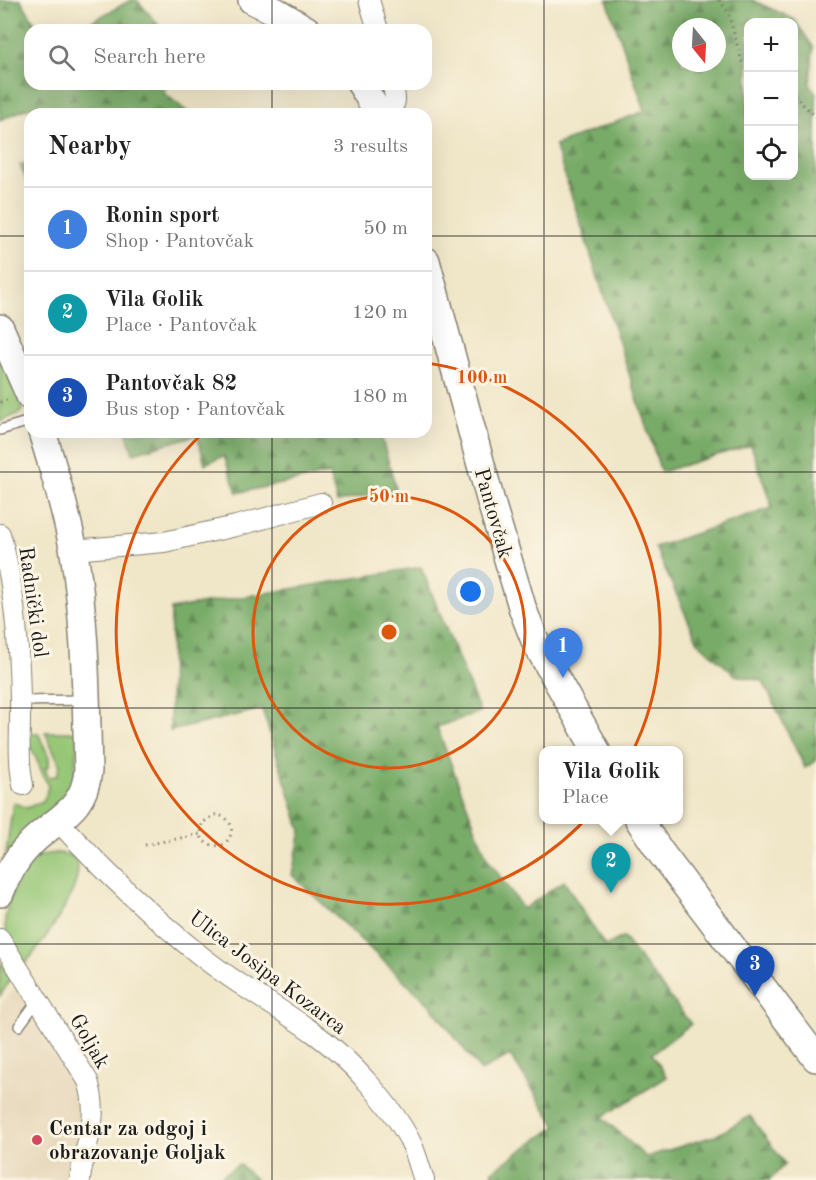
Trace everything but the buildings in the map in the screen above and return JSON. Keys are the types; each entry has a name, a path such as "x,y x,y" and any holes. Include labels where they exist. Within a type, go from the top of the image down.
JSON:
{"main road":[{"path":"252,0 297,24"},
{"path":"365,90 375,108"},
{"name":"Pantovčak","path":"432,283 513,580 536,643 594,746"},
{"path":"0,328 24,382"},
{"path":"0,893 11,867 20,855 78,802 87,783 87,700 73,550 58,482 44,438"},
{"path":"642,824 661,853 816,1058"}],"street":[{"path":"369,0 376,24"},
{"path":"393,90 396,103 393,108"},
{"path":"73,550 164,542 236,526 321,503"},
{"name":"Radnički dol","path":"0,534 13,594 19,655 20,760 23,784"},
{"name":"Ulica Josipa Kozarca","path":"58,821 105,871 201,956 257,996 315,1033 344,1058 394,1114 412,1146 424,1180"},
{"name":"Goljak","path":"0,939 88,1081 93,1096 92,1130 80,1180"}],"lane":[{"path":"0,430 24,423"},
{"path":"20,701 87,700"},
{"path":"19,1026 38,1000"}],"path":[{"path":"719,0 728,12 744,63"},
{"path":"798,100 816,117"},
{"path":"215,814 227,819 232,831 229,840 220,846 207,844 201,834 202,823 215,814"},
{"path":"145,845 201,834"}],"shaded area":[{"path":"18,983 83,1081 88,1104 74,1180 0,1180 0,1006"}],"green space":[{"path":"0,0 21,0 35,24 24,24 24,90 164,90 163,92 183,108 41,108 39,103 0,120"},
{"path":"131,0 137,0 158,24 87,24"},
{"path":"607,0 752,0 792,18 744,18 744,180 798,180 798,25 813,47 810,85 816,93 816,761 805,768 763,681 735,675 698,642 655,547 772,508 751,445 661,472 555,145 645,111"},
{"path":"24,163 24,175 20,165"},
{"path":"0,351 24,406 20,413 0,422"},
{"path":"128,438 186,438 133,453"},
{"path":"198,438 382,438 396,489 337,502 329,474 237,493 224,456 205,464"},
{"path":"421,567 480,712 437,727 487,858 523,909 564,881 605,946 623,937 691,1024 652,1054 667,1077 602,1117 646,1157 717,1135 750,1116 785,1164 770,1180 495,1180 492,1171 556,1126 510,1055 481,1071 430,1005 292,875 301,831 262,709 170,731 171,609"},
{"path":"45,732 78,732 73,791 6,854 13,802 27,808 43,801 48,786 27,733 38,733 49,757 49,766 45,768 49,777 57,776 60,765"},
{"path":"67,854 76,859 78,870 75,883 60,914 24,965 11,945 6,932 8,905 15,886 30,862 39,856"},
{"path":"0,962 11,978 0,996"},
{"path":"239,1164 256,1180 215,1180"}],"place":[{"name":"Ronin sport","path":"563,678"},
{"name":"Vila Golik","path":"611,893"},
{"name":"Pantovčak 82","path":"755,996"},
{"name":"Centar za odgoj i obrazovanje Goljak","path":"37,1140"}]}
